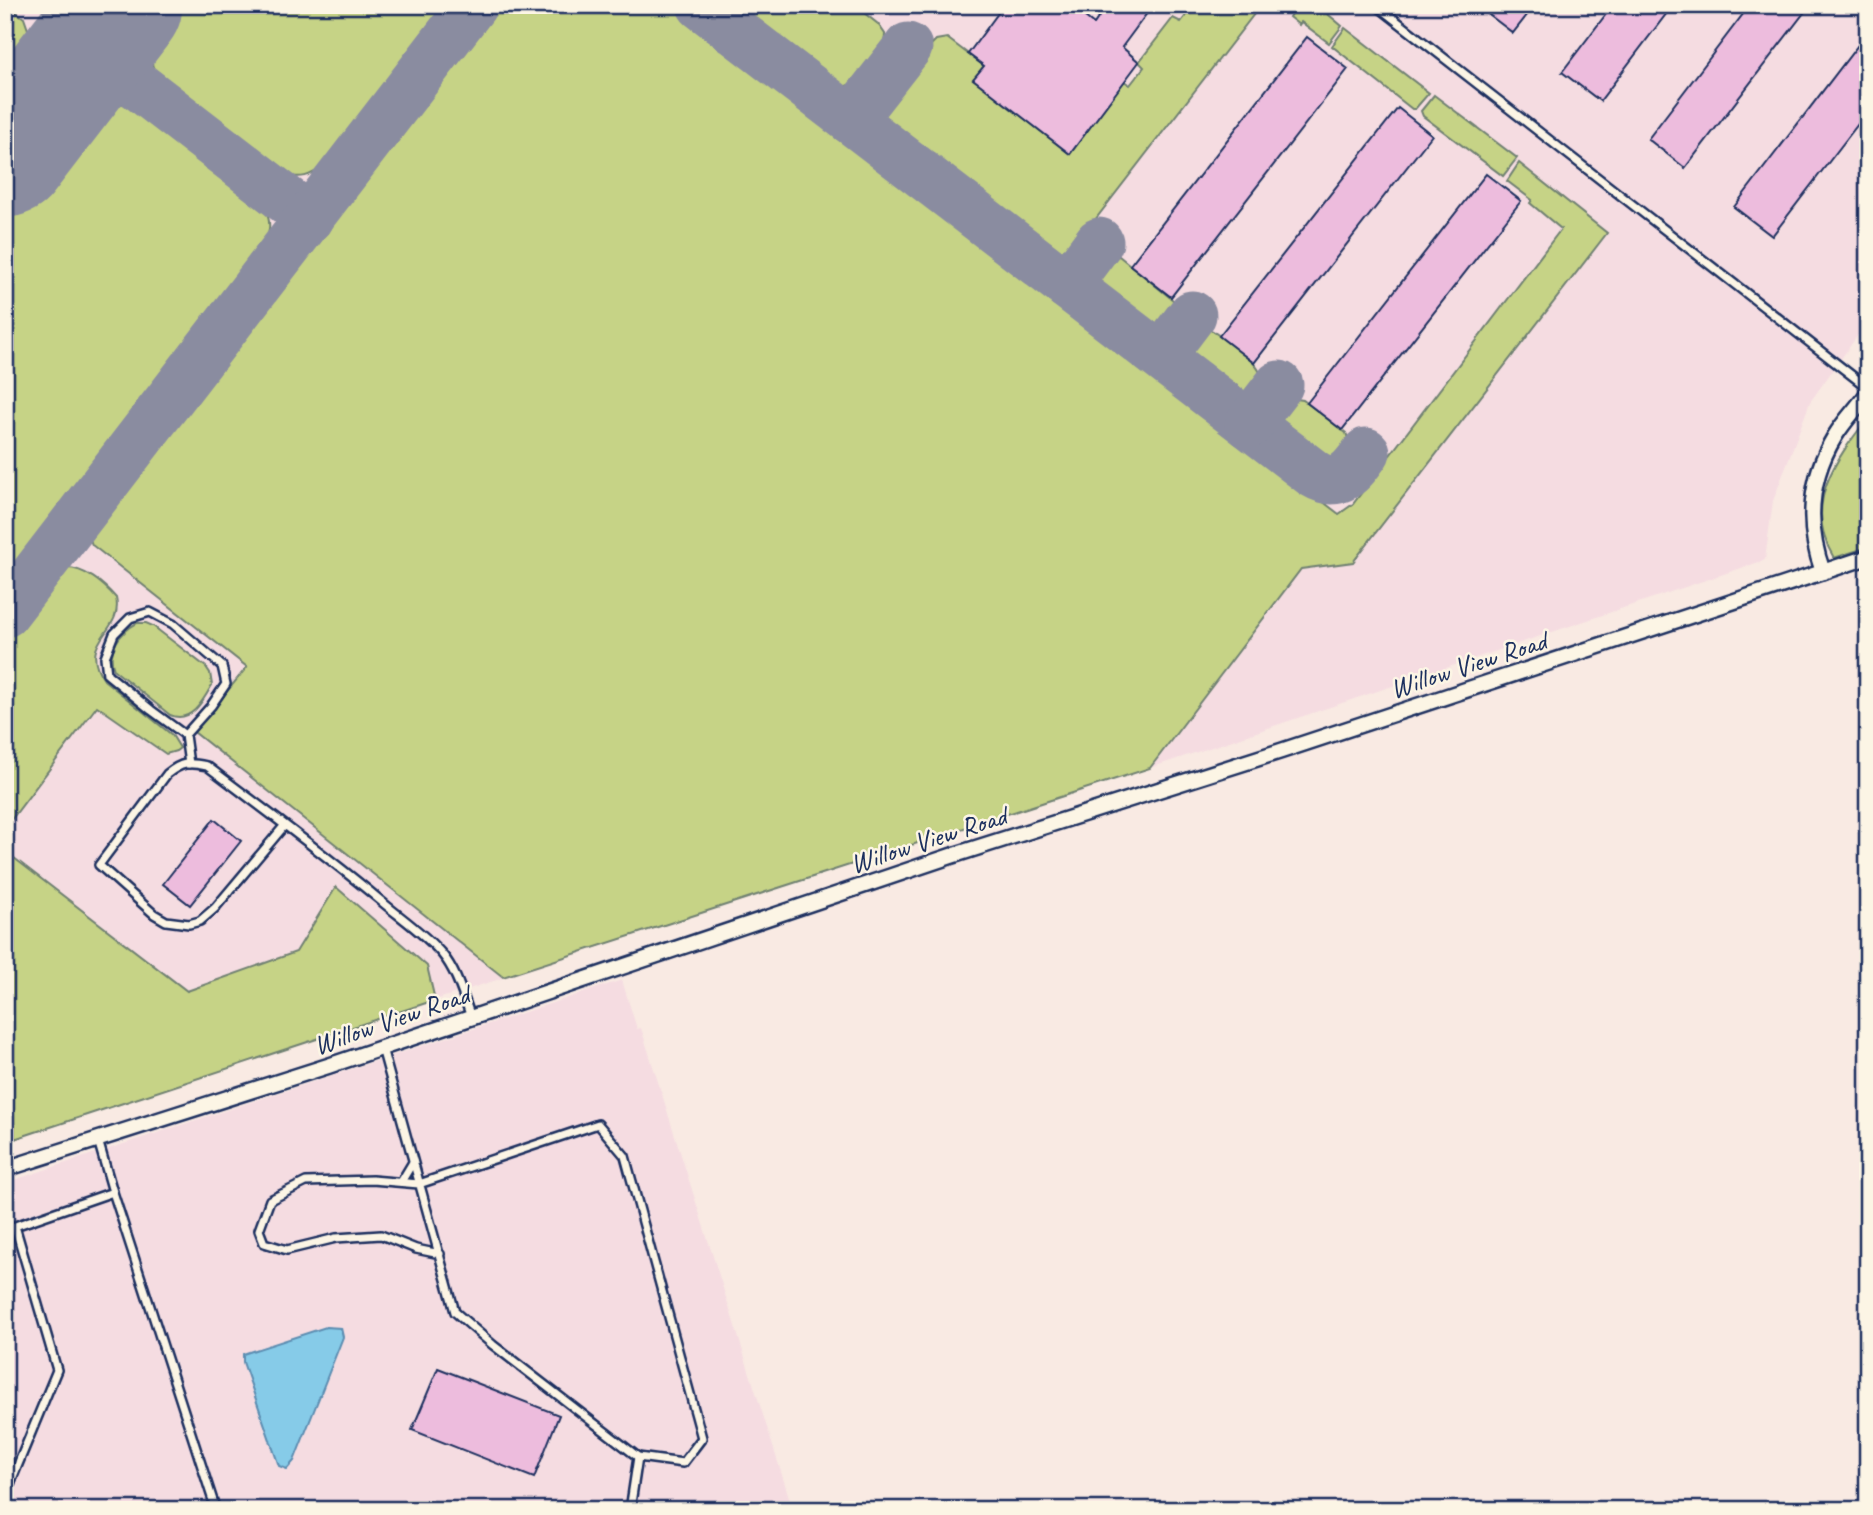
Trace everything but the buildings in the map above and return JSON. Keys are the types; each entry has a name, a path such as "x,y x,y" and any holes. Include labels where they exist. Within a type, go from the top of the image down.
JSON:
{"street":[{"path":"1823,572 1812,531 1818,475 1835,436 1868,393"},
{"name":"Willow View Road","path":"5,1169 382,1048 938,860 1281,751 1868,557"}],"lane":[{"path":"1376,5 1868,388"},
{"path":"185,734 211,706 226,684 222,666 173,624 150,612 130,618 114,634 105,657 107,674 150,710 185,734 189,764"},
{"path":"285,825 215,908 200,921 189,924 166,921 154,914 99,865 167,774 180,764 207,766 345,870 441,953 458,980 471,1018"},
{"path":"382,1048 419,1184 440,1254 455,1311 493,1345 638,1457 683,1463 702,1438 625,1156 598,1124 419,1184 372,1180 306,1182 270,1200 259,1230 264,1242 287,1250 335,1238 381,1234 416,1249 440,1254"},
{"path":"98,1140 216,1510"},
{"path":"401,1182 413,1162"},
{"path":"5,1496 57,1370 15,1226 113,1192"},
{"path":"630,1510 638,1457"}],"shaded area":[{"path":"5,5 1868,5 1868,321 1810,402 1773,501 1765,560 1150,768 5,1142"},
{"path":"622,980 637,1029 641,1028 793,1510 5,1510 5,1183"}],"green space":[{"path":"5,5 10,5 24,18 32,48 29,61 5,92"},
{"path":"175,5 451,5 327,164 310,174 294,177 280,174 158,79 151,57 153,39"},
{"path":"494,5 674,5 1339,514 1353,504 1561,229 1530,203 1532,200 1507,181 1519,163 1607,233 1353,562 1301,569 1150,768 503,977 194,732 247,667 92,545 90,539 93,525"},
{"path":"732,5 854,5 878,24 885,34 884,50 858,81 844,87 836,86"},
{"path":"1194,5 1261,5 1074,247 1066,252 1053,252 888,126 883,110 896,86 936,40 947,38 984,66 974,79 1070,154 1124,81 1130,85 1144,67 1139,62 1173,18 1181,22"},
{"path":"1297,5 1317,5 1342,26 1329,43 1301,22 1299,25 1289,17"},
{"path":"1345,28 1429,93 1415,109 1332,46"},
{"path":"1434,95 1517,158 1503,176 1423,116 1421,111"},
{"path":"117,103 141,107 263,202 269,221 269,232 262,251 5,586 5,226 91,115"},
{"path":"1119,256 1173,300 1174,309 1170,317 1157,328 1148,326 1097,284 1095,277 1102,266"},
{"path":"1208,329 1241,352 1259,370 1262,377 1250,393 1240,395 1193,361 1191,346 1201,331"},
{"path":"1290,398 1303,400 1346,433 1347,449 1340,457 1324,460 1281,427 1277,414"},
{"path":"1868,418 1868,547 1834,558 1821,520 1822,501 1834,467"},
{"path":"65,568 86,573 116,598 114,620 98,645 95,655 104,680 172,735 180,748 166,754 97,706 5,828 5,638 54,575"},
{"path":"137,623 153,626 210,673 212,685 190,714 177,717 170,715 114,670 113,649 125,631"},
{"path":"5,851 187,991 296,952 336,887 427,966 435,1000 5,1142"}],"water":[{"path":"326,1327 341,1328 343,1337 294,1461 287,1469 279,1466 243,1362 243,1354"}],"taxiway":[{"path":"5,613 473,5"},
{"path":"701,5 1314,474 1331,480 1338,479 1350,472 1366,452"},
{"path":"851,120 908,47"},
{"path":"89,48 310,218"},
{"path":"1067,285 1099,242"},
{"path":"1161,356 1192,315"},
{"path":"1249,424 1279,385"}],"runway":[{"path":"5,157 122,5"}]}
